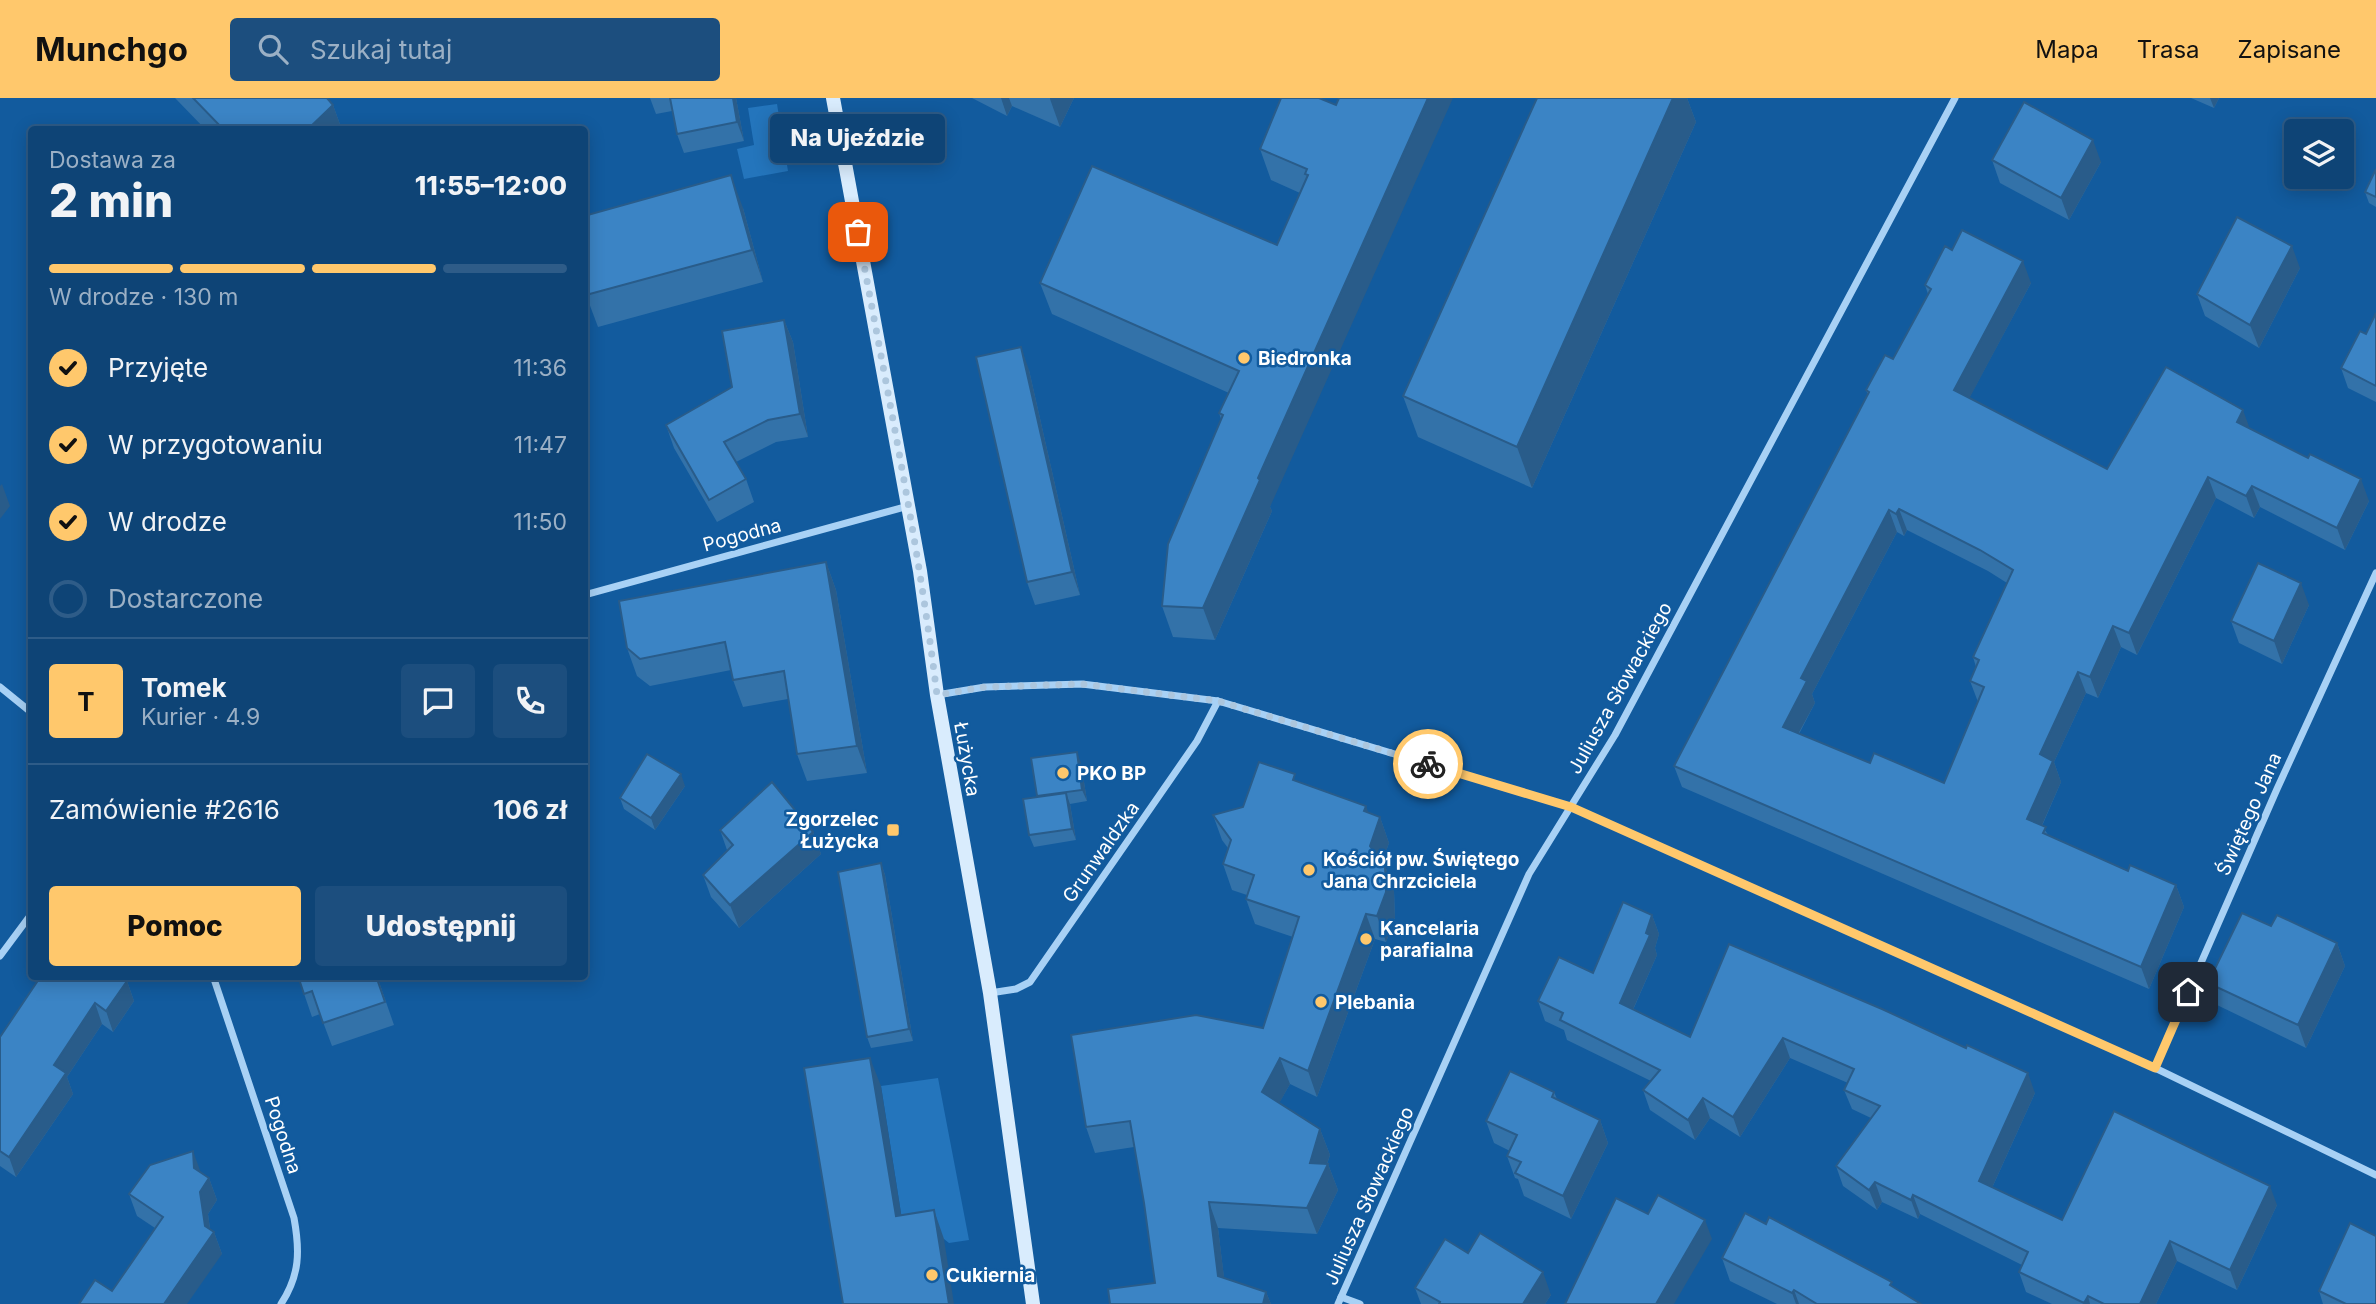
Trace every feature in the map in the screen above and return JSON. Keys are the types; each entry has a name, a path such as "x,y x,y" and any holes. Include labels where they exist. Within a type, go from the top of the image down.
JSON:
{"main road":[{"name":"Łużycka","path":"832,98 909,506 937,695 989,993 1033,1304"}],"street":[{"name":"Juliusza Słowackiego","path":"1339,1301 1529,874 1615,735 1955,98"},
{"name":"Pogodna","path":"588,594 909,506"},
{"name":"Świętego Jana","path":"2155,1068 2277,789 2376,573"},
{"path":"937,695 985,687 1082,684 1218,701 1571,807 2155,1068 2376,1175"},
{"path":"0,687 28,710"},
{"name":"Grunwaldzka","path":"989,993 1016,989 1030,982 1197,741 1218,701"},
{"path":"0,956 28,918"},
{"name":"Pogodna","path":"215,980 294,1218 299,1244 296,1274 281,1304"},
{"path":"1339,1301 1360,1304"}],"shaded area":[{"path":"777,104 788,171 744,179 737,149 754,145 748,108"},
{"path":"938,1078 969,1240 949,1243 944,1239 906,1245 881,1086"}],"building":[{"path":"193,98 327,98 333,105 311,126 220,126"},
{"path":"670,98 733,98 737,122 677,134"},
{"path":"1281,98 1319,98 1336,105 1339,98 1428,98 1258,478 1260,480 1203,608 1162,606 1168,544 1223,415 1219,413 1239,371 1040,283 1092,166 1277,245 1308,175 1305,174 1307,169 1260,149"},
{"path":"1537,98 1673,98 1517,447 1403,396"},
{"path":"2024,102 2093,140 2061,198 1992,160"},
{"path":"2376,169 2376,197 2365,192"},
{"path":"731,175 752,250 588,294 588,215"},
{"path":"2237,217 2292,246 2250,325 2197,294"},
{"path":"1962,230 2023,261 1954,390 2107,469 2166,367 2243,410 2237,422 2308,458 2310,454 2361,479 2337,528 2252,486 2246,496 2208,477 2129,633 2113,626 2090,677 2078,672 2040,754 2053,761 2027,819 2046,827 2043,833 2128,871 2130,865 2176,885 2141,967 1674,766 1869,392 1866,390 1885,355 1893,359 1931,289 1925,285 1945,246 1952,250","holes":["1899,509 2013,570 1973,657 1979,660 1970,681 1984,687 1944,783 1874,753 1870,763 1783,727 1807,681 1801,678 1889,510 1896,514"]},
{"path":"2376,313 2376,386 2341,368 2360,331 2366,334"},
{"path":"784,320 800,414 768,420 724,442 746,479 709,500 666,425 732,387 722,331"},
{"path":"1021,347 1072,572 1027,582 976,357"},
{"path":"826,562 857,746 797,754 784,671 733,680 725,642 640,659 627,648 619,601"},
{"path":"2258,563 2301,583 2274,641 2231,621"},
{"path":"1077,752 1082,790 1037,796 1031,758"},
{"path":"647,754 681,774 651,818 620,798"},
{"path":"1259,762 1295,774 1293,780 1366,806 1364,811 1380,817 1370,846 1385,866 1386,892 1377,916 1366,914 1308,1071 1280,1058 1262,1092 1320,1129 1310,1163 1328,1164 1307,1208 1209,1202 1218,1276 1266,1292 1263,1304 1110,1304 1108,1289 1155,1283 1144,1203 1130,1121 1086,1127 1071,1035 1196,1015 1263,1028 1299,917 1246,899 1254,875 1223,864 1231,840 1213,815 1243,807"},
{"path":"772,782 813,832 730,905 703,875 733,845 720,830"},
{"path":"1066,793 1072,829 1029,835 1023,799"},
{"path":"881,863 909,1029 867,1037 838,872"},
{"path":"1623,902 1652,915 1646,933 1650,935 1620,1003 1690,1037 1729,944 2028,1073 1979,1181 2062,1220 2114,1111 2270,1186 2230,1270 2170,1241 2140,1304 2104,1304 2088,1296 2084,1303 2019,1272 2028,1252 1913,1195 1911,1200 1875,1182 1869,1190 1836,1166 1880,1106 1844,1090 1854,1069 1783,1038 1733,1117 1703,1098 1688,1120 1643,1090 1660,1070 1560,1020 1563,1013 1538,1001 1559,957 1593,973"},
{"path":"2242,913 2271,926 2277,915 2337,943 2298,1025 2208,983"},
{"path":"38,980 127,981 106,1011 95,1003 54,1065 66,1073 9,1157 0,1151 0,1037"},
{"path":"299,980 377,980 385,1002 323,1023 312,991 304,994"},
{"path":"870,1058 896,1216 934,1210 949,1304 843,1304 804,1068"},
{"path":"1510,1071 1554,1092 1552,1097 1600,1120 1563,1196 1515,1173 1521,1162 1507,1156 1517,1135 1486,1121"},
{"path":"193,1151 194,1168 209,1178 200,1192 205,1226 214,1232 164,1304 79,1304 95,1280 112,1291 163,1217 129,1194 150,1165"},
{"path":"1658,1195 1705,1220 1656,1304 1565,1304 1616,1198 1648,1214"},
{"path":"1745,1213 1766,1224 1769,1217 1892,1282 1890,1285 1921,1304 1817,1304 1794,1290 1792,1293 1722,1258"},
{"path":"2350,1223 2376,1236 2376,1304 2346,1304 2319,1291"},
{"path":"1480,1233 1543,1272 1523,1304 1439,1304 1440,1302 1415,1288 1445,1239 1468,1253"}],"way so far":[{"path":"858,232 909,506 937,695 985,687 1082,684 1218,701 1428,764"}],"place":[{"name":"Na Ujeździe","path":"858,232"},
{"name":"Biedronka","path":"1244,358"},
{"name":"PKO BP","path":"1063,773"},
{"name":"Zgorzelec Łużycka","path":"893,830"},
{"name":"Kościół pw. Świętego Jana Chrzciciela","path":"1309,870"},
{"name":"Kancelaria parafialna","path":"1366,939"},
{"name":"Plebania","path":"1321,1002"},
{"name":"Cukiernia","path":"932,1275"}],"route":[{"path":"1428,764 1571,807 2155,1068 2188,992"}]}
